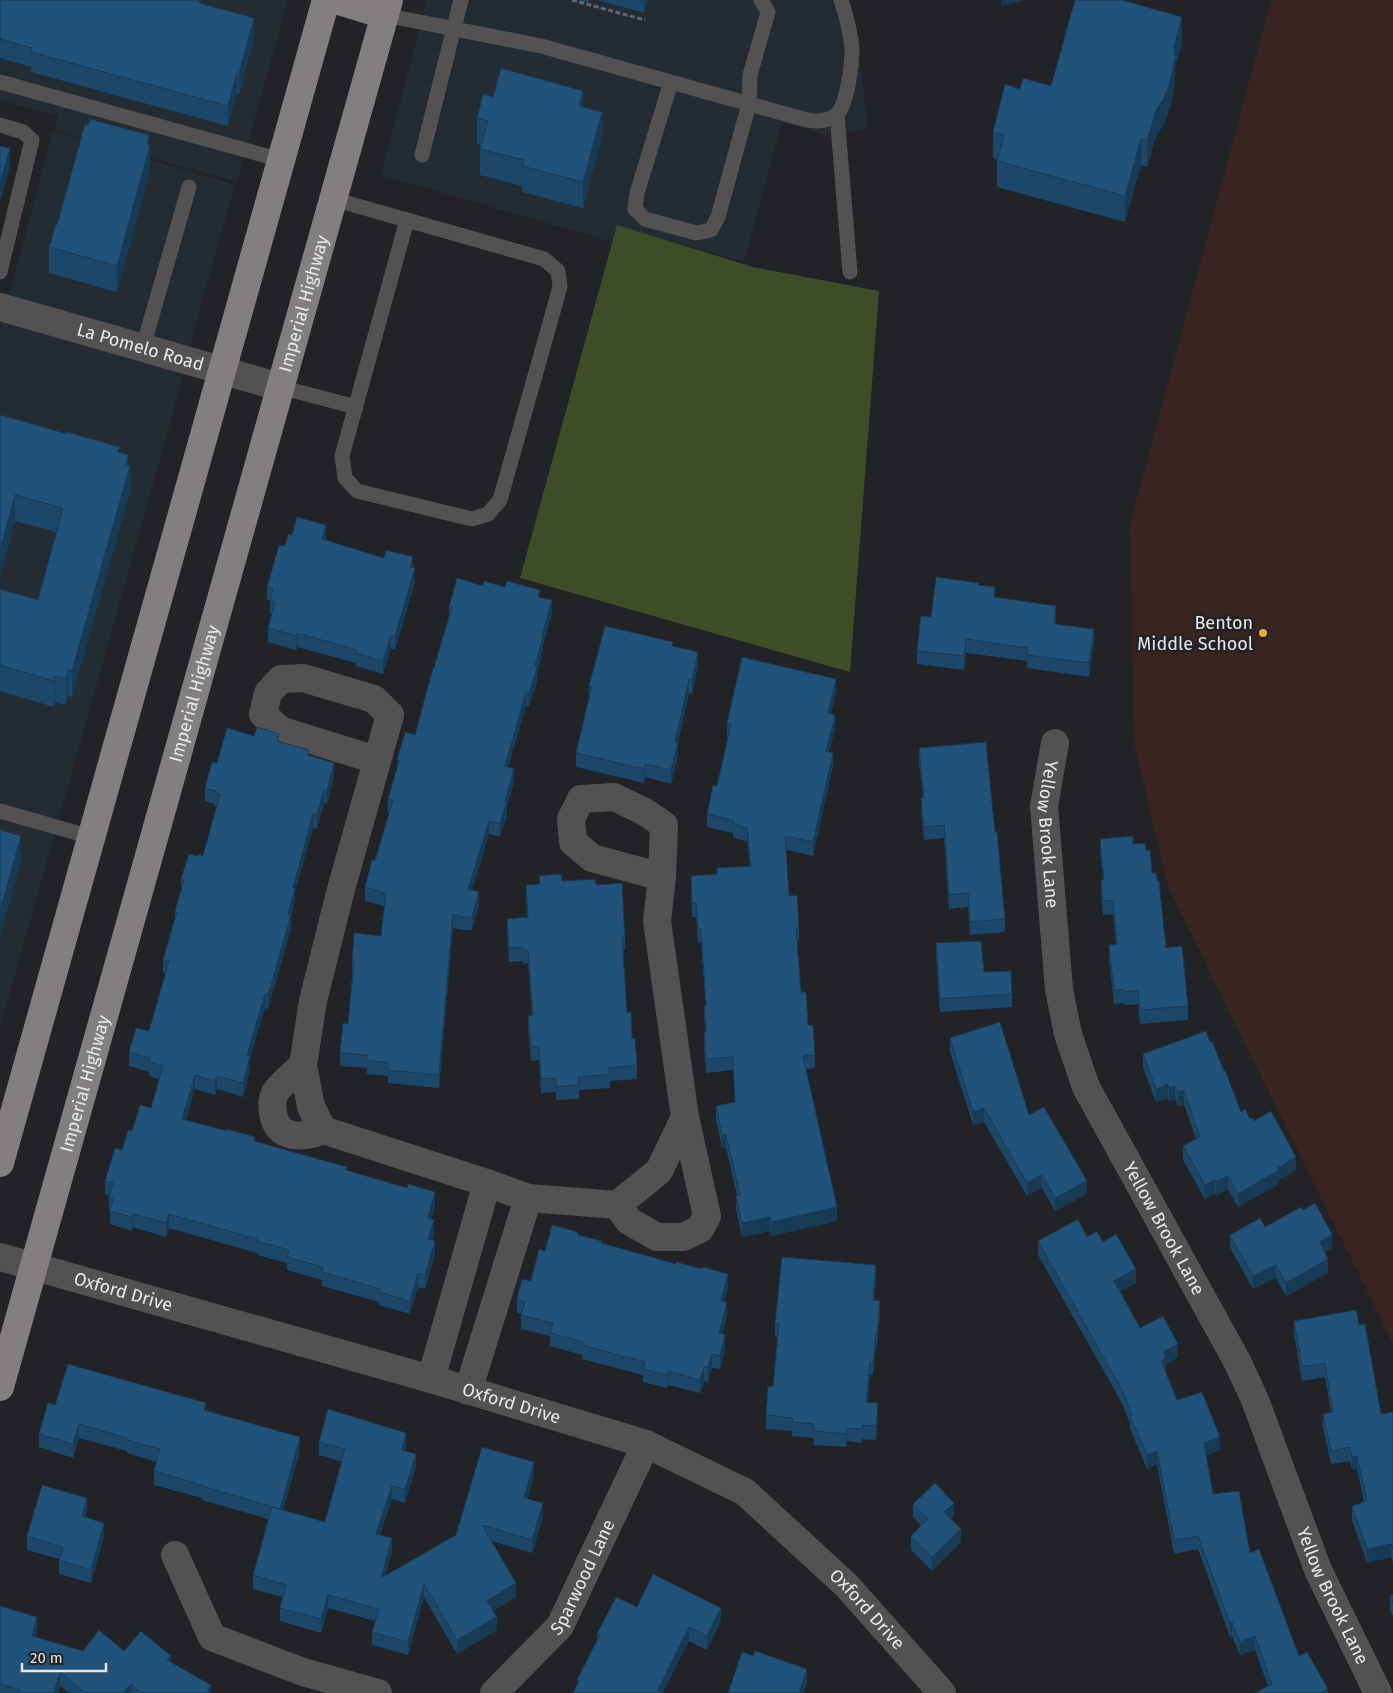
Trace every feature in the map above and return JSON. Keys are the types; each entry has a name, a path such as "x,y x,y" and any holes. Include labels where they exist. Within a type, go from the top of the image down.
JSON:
{"main road":[{"path":"0,1163 326,0"},
{"path":"336,0 387,8"},
{"name":"Imperial Highway","path":"0,1387 387,8"}],"street":[{"name":"La Pomelo Road","path":"0,307 280,387"},
{"name":"Yellow Brook Lane","path":"1054,743 1044,806 1059,988 1068,1034 1074,1052 1086,1087 1233,1355 1255,1400 1318,1570 1378,1693"},
{"path":"322,1130 311,1107 303,1065 313,1001 376,760"},
{"path":"617,1205 629,1221 656,1237 683,1237 700,1229 707,1216 685,1117 657,920 662,877"},
{"path":"303,1065 276,1092 272,1107 274,1119 283,1131 293,1135 310,1136 322,1130 528,1198 617,1205 658,1171 685,1117"},
{"path":"430,1379 487,1183"},
{"path":"468,1391 528,1198"},
{"name":"Oxford Drive","path":"0,1257 430,1379 646,1444 745,1492 847,1586 928,1688"},
{"name":"Sparwood Lane","path":"494,1693 560,1626 646,1444"},
{"path":"175,1555 212,1637 303,1672 378,1693"}],"lane":[{"path":"422,156 460,0"},
{"path":"671,82 637,193 635,210 645,219 696,234 710,230 718,217 748,104 750,75 768,12 761,0"},
{"path":"841,0 852,50 849,84 837,114 850,272"},
{"path":"387,8 454,28 542,46 807,120 821,122 837,114"},
{"path":"0,82 280,160"},
{"path":"0,125 23,132 32,140 0,272"},
{"path":"143,347 189,186"},
{"path":"333,199 408,220 544,259 558,271 560,287 500,500 488,514 472,519 357,491 345,478 342,456 408,220"},
{"path":"280,387 356,407"},
{"path":"0,811 92,837"}],"path":[{"path":"572,0 645,20"}],"shaded area":[{"path":"0,0 288,0 237,182 54,130 58,116 0,100"},
{"path":"427,0 847,0 862,77 868,129 827,136 782,122 744,262 618,226 613,242 381,175"},
{"name":"Benton Middle School","path":"1271,0 1393,0 1393,1344 1168,887 1134,743 1130,524"},
{"path":"53,131 235,185 173,413 0,1028 0,329"}],"green space":[{"path":"617,225 753,267 879,291 850,672 520,578"}],"building":[{"path":"0,0 200,0 199,3 254,18 228,106 31,52 32,48 0,39"},
{"path":"1075,0 1122,0 1182,17 1174,46 1175,57 1170,82 1163,100 1156,110 1147,141 1141,139 1125,196 997,161 1004,135 993,132 1005,84 1020,89 1023,78 1051,86"},
{"path":"501,68 583,91 579,106 602,112 583,182 522,166 524,160 480,149 488,121 477,118 483,94 493,97"},
{"path":"90,119 149,135 147,144 150,145 117,266 49,247 85,124 88,125"},
{"path":"0,146 10,148 0,183"},
{"path":"1,415 120,447 118,452 128,455 126,464 130,466 72,671 68,670 66,679 55,676 54,681 0,665 0,589 38,600 63,508 15,495 0,551"},
{"path":"297,517 326,525 322,539 384,558 386,550 413,557 410,567 415,568 395,636 391,635 383,661 356,653 357,650 297,633 296,636 268,628 275,602 270,601 273,589 267,587 279,545 285,546 288,534 292,535"},
{"path":"936,577 995,587 994,597 1056,606 1054,624 1094,629 1089,663 1027,655 1028,648 966,639 964,656 917,651 921,616 931,617"},
{"path":"457,578 483,586 484,581 505,587 507,581 540,590 538,597 552,600 535,665 537,668 529,694 526,693 505,766 514,769 505,801 507,801 500,824 489,821 468,889 479,892 472,917 462,917 453,914 439,1075 388,1070 388,1063 367,1060 367,1055 340,1053 343,1023 348,1024 354,962 352,962 354,933 381,936 386,893 365,887 372,860 375,861 393,800 388,799 405,732 415,735 452,607 449,607"},
{"path":"605,626 673,642 672,646 698,652 692,680 689,679 675,742 678,743 671,770 645,764 644,769 576,753 591,690 591,686 589,686"},
{"path":"742,657 836,679 828,713 835,715 826,751 833,753 813,842 785,836 789,896 797,895 799,927 796,928 801,992 806,992 808,1025 813,1025 815,1055 803,1056 837,1207 771,1222 770,1217 742,1223 736,1196 740,1195 726,1134 722,1135 716,1106 735,1102 733,1057 706,1059 704,1006 706,1006 701,929 698,929 696,903 692,904 691,876 717,874 717,868 751,866 747,828 733,824 734,820 707,814 713,785 717,786 731,724 727,723"},
{"path":"257,727 279,734 277,741 309,750 308,755 334,763 327,790 324,790 317,815 313,814 293,887 295,888 288,915 291,915 268,995 265,994 247,1055 250,1056 243,1083 217,1076 215,1081 195,1075 182,1119 255,1137 254,1141 347,1167 346,1170 407,1188 408,1184 435,1192 428,1218 434,1220 428,1239 435,1241 425,1275 418,1273 410,1301 379,1292 380,1289 322,1272 323,1267 287,1257 289,1250 257,1241 257,1239 169,1214 166,1223 133,1214 132,1217 110,1211 113,1199 109,1197 113,1183 105,1181 115,1148 122,1150 128,1130 132,1131 140,1105 151,1108 163,1066 149,1062 150,1058 129,1052 136,1028 149,1031 169,961 163,960 177,912 175,911 184,880 181,879 189,854 203,856 220,794 205,788 212,762 217,763 227,728 254,736"},
{"path":"986,742 1005,919 970,922 968,893 949,895 944,825 924,827 921,798 924,798 919,748"},
{"path":"0,830 21,836 0,911"},
{"path":"1133,836 1133,844 1145,843 1146,851 1150,850 1152,873 1156,873 1157,881 1159,881 1166,948 1182,946 1188,1006 1140,1010 1138,990 1124,992 1124,990 1114,990 1109,945 1117,944 1113,900 1103,901 1101,880 1104,880 1100,839"},
{"path":"561,874 562,881 595,879 596,885 622,883 625,937 622,937 627,1013 631,1012 632,1039 635,1038 637,1065 609,1068 610,1074 578,1077 579,1085 556,1087 556,1078 541,1079 539,1047 531,1047 528,1016 533,1015 528,950 523,950 523,947 509,948 507,919 528,917 526,885 540,884 539,876"},
{"path":"981,941 984,972 1011,971 1012,994 940,999 936,943"},
{"path":"1000,1022 1029,1115 1044,1107 1087,1181 1055,1198 1042,1174 1027,1183 984,1108 973,1112 950,1038"},
{"path":"1206,1031 1225,1070 1241,1112 1245,1109 1250,1119 1253,1118 1254,1121 1271,1111 1296,1157 1278,1168 1279,1170 1238,1194 1228,1176 1205,1185 1183,1146 1200,1137 1184,1090 1178,1092 1175,1086 1169,1088 1168,1084 1156,1089 1143,1054"},
{"path":"1315,1203 1332,1234 1320,1242 1328,1259 1286,1283 1276,1265 1253,1276 1230,1235 1260,1218 1265,1227 1301,1207 1303,1210"},
{"path":"1078,1219 1087,1237 1097,1231 1103,1242 1116,1234 1136,1269 1114,1281 1140,1328 1163,1316 1178,1344 1164,1352 1166,1358 1161,1361 1177,1400 1202,1392 1220,1437 1204,1443 1213,1494 1239,1491 1250,1553 1259,1549 1299,1656 1307,1652 1328,1689 1321,1693 1255,1693 1272,1684 1255,1636 1240,1642 1232,1622 1230,1623 1198,1536 1174,1540 1157,1451 1147,1455 1130,1416 1132,1415 1122,1390 1038,1241"},
{"path":"552,1225 578,1232 578,1235 602,1241 601,1243 676,1264 676,1262 702,1269 703,1267 728,1274 721,1301 727,1302 719,1333 725,1335 720,1356 712,1354 708,1368 704,1367 700,1380 668,1371 667,1375 643,1369 645,1362 582,1345 583,1342 550,1333 553,1323 521,1315 525,1302 517,1299 522,1279 531,1281 539,1249 545,1251"},
{"path":"782,1257 876,1265 873,1300 880,1301 873,1362 870,1362 866,1402 878,1403 876,1426 862,1425 862,1429 847,1428 846,1434 814,1431 814,1424 792,1422 793,1418 766,1415 768,1386 773,1387 779,1324 775,1323"},
{"path":"1356,1310 1359,1325 1365,1324 1381,1414 1393,1412 1393,1549 1391,1544 1367,1549 1352,1506 1367,1501 1357,1456 1352,1457 1350,1447 1331,1451 1323,1414 1333,1412 1325,1363 1302,1367 1294,1321"},
{"path":"68,1364 206,1403 204,1410 300,1437 280,1509 154,1471 160,1449 127,1440 127,1438 79,1424 73,1444 39,1434 48,1403 55,1405"},
{"path":"328,1409 406,1433 402,1450 416,1454 405,1489 392,1486 376,1534 392,1538 381,1578 456,1535 482,1447 534,1462 524,1498 543,1503 532,1540 482,1525 516,1583 487,1601 497,1617 457,1640 424,1584 408,1642 372,1632 379,1609 328,1595 321,1619 280,1608 286,1585 253,1575 272,1507 325,1522 345,1449 319,1442"},
{"path":"935,1483 954,1503 944,1512 961,1529 932,1557 911,1536 928,1519 913,1504"},
{"path":"42,1485 87,1498 82,1516 104,1523 91,1570 59,1560 63,1547 27,1536"},
{"path":"653,1574 721,1608 707,1636 689,1627 658,1690 661,1693 573,1693 579,1681 577,1680 600,1635 597,1634 616,1597 637,1607"},
{"path":"0,1606 37,1617 32,1636 83,1651 99,1630 124,1651 141,1631 171,1656 167,1660 211,1685 207,1693 141,1693 131,1684 123,1693 85,1693 60,1672 54,1693 19,1693 20,1690 0,1684"},
{"path":"755,1651 807,1669 799,1693 728,1693 742,1652 753,1656"}],"place":[{"name":"Benton Middle School","path":"1263,633"}]}
